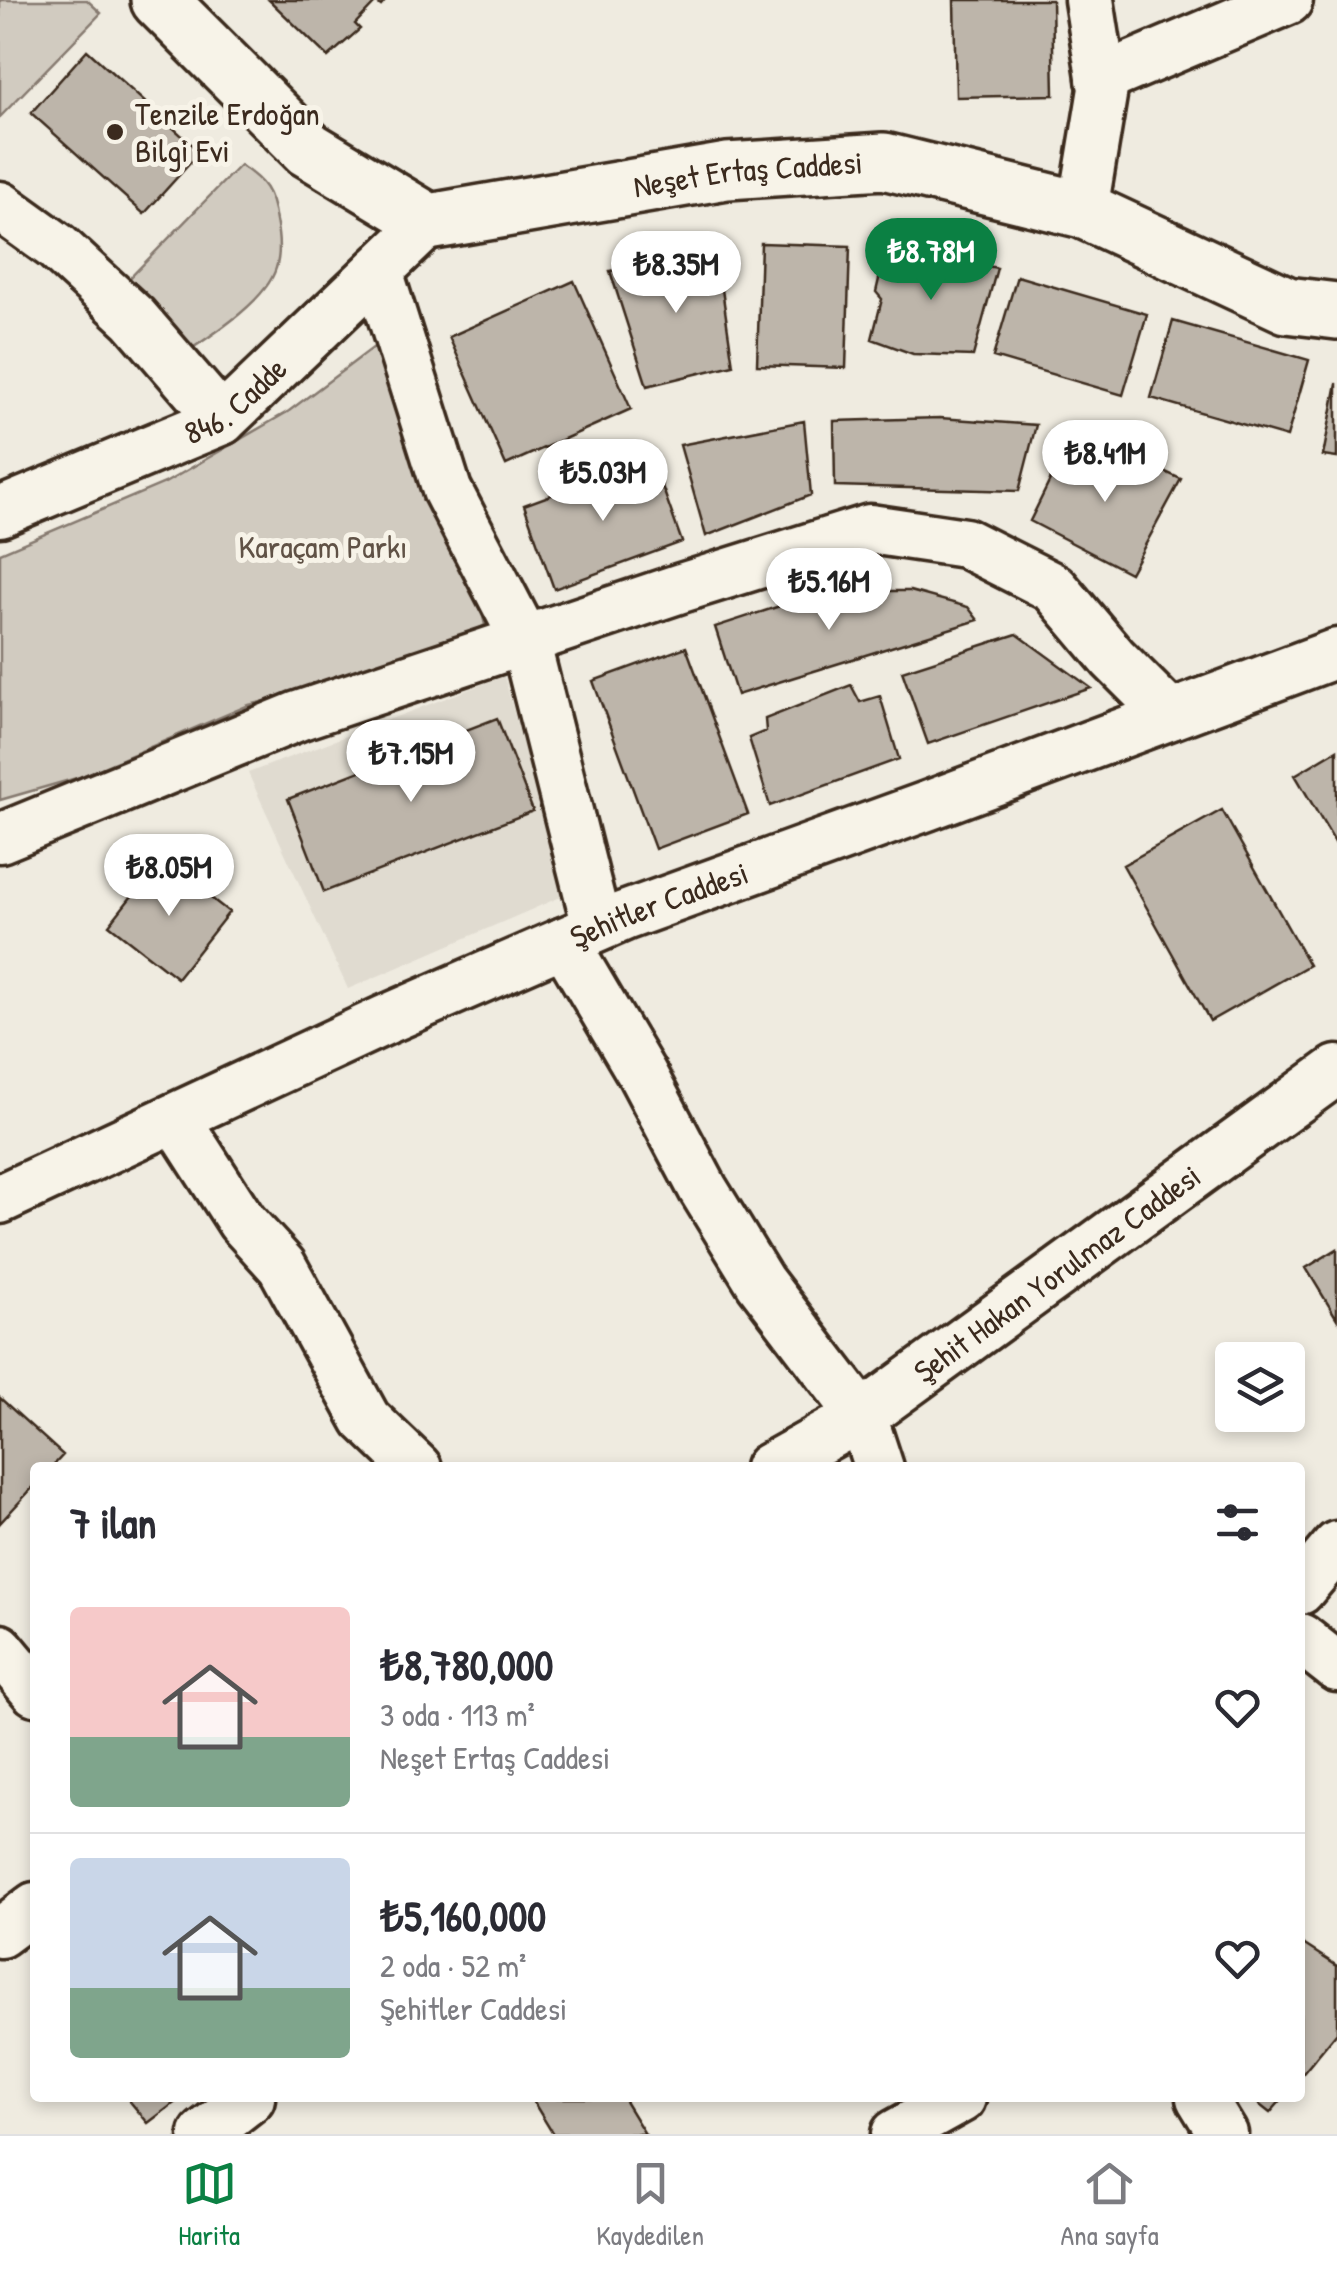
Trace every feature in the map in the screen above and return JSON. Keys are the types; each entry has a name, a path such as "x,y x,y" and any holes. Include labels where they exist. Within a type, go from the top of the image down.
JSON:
{"main road":[{"path":"159,0 308,149 429,222"},
{"name":"Neşet Ertaş Caddesi","path":"429,222 727,171 884,161 1083,210 1287,305 1337,311"}],"street":[{"path":"1083,210 1103,89 1089,0"},
{"path":"1101,80 1288,0"},
{"path":"0,206 57,246 134,318 222,420"},
{"name":"846. Cadde","path":"0,512 222,420 429,222"},
{"path":"378,271 447,490 525,640 581,935 642,1074 703,1189 760,1282 862,1416 877,1462"},
{"path":"0,838 298,716 870,529 964,542 1054,588 1113,658 1170,714"},
{"name":"Şehitler Caddesi","path":"0,1199 385,1020 581,935 1337,653"},
{"name":"Şehit Hakan Yorulmaz Caddesi","path":"780,1462 862,1416 1337,1070"},
{"path":"174,1118 242,1222 282,1266 366,1420 410,1462"},
{"path":"1305,1584 1337,1546"},
{"path":"1305,1642 1337,1667"},
{"path":"0,1649 30,1684"},
{"path":"0,1932 30,1911"},
{"path":"204,2134 245,2102"},
{"path":"896,2134 954,2102"},
{"path":"1203,2102 1223,2134"}],"shaded area":[{"path":"504,676 565,895 348,989 248,773"}],"green space":[{"path":"0,0 87,0 101,13 0,117"},
{"path":"240,165 269,194 278,233 278,262 271,280 252,303 191,349 126,282"},
{"name":"Karaçam Parkı","path":"386,338 467,550 485,625 403,668 249,705 80,777 0,800 0,553 165,483 289,411"}],"building":[{"path":"269,0 386,0 381,6 376,2 355,24 360,29 328,57"},
{"path":"954,0 1052,0 1054,95 956,97"},
{"name":"Tenzile Erdoğan Bilgi Evi","path":"87,50 200,152 144,214 31,113"},
{"path":"761,243 850,246 846,368 757,365"},
{"path":"887,245 997,268 973,356 913,354 872,339 882,299 876,292"},
{"path":"716,248 733,365 647,386 610,271"},
{"path":"1017,276 1147,314 1123,395 993,357"},
{"path":"574,281 631,409 506,465 449,337"},
{"path":"1173,321 1309,360 1287,437 1151,398"},
{"path":"1337,383 1337,458 1323,456"},
{"path":"940,418 1036,425 1019,491 835,486 834,421"},
{"path":"804,421 811,495 706,536 680,445"},
{"path":"1065,450 1092,452 1129,464 1146,463 1181,479 1130,573 1030,521"},
{"path":"652,458 682,542 554,589 524,505"},
{"path":"826,591 910,591 968,607 978,620 737,695 715,627"},
{"path":"1017,634 1091,688 928,744 902,671"},
{"path":"686,647 748,814 655,849 593,681"},
{"path":"851,685 860,702 880,696 899,759 770,806 749,738 766,731 765,719"},
{"path":"497,718 533,811 324,892 288,799"},
{"path":"1337,750 1337,846 1295,775"},
{"path":"1222,810 1309,965 1210,1021 1123,865"},
{"path":"161,859 229,912 177,978 109,925"},
{"path":"1337,1249 1337,1319 1306,1268"},
{"path":"0,1398 63,1455 57,1462 30,1462 30,1490 0,1523"},
{"path":"1305,1945 1337,1966 1337,2032 1305,2071"},
{"path":"130,2102 176,2102 148,2123"},
{"path":"533,2102 625,2102 645,2134 553,2134"},
{"path":"1256,2102 1280,2102 1270,2113"}],"place":[{"name":"Tenzile Erdoğan Bilgi Evi","path":"115,132"}]}
